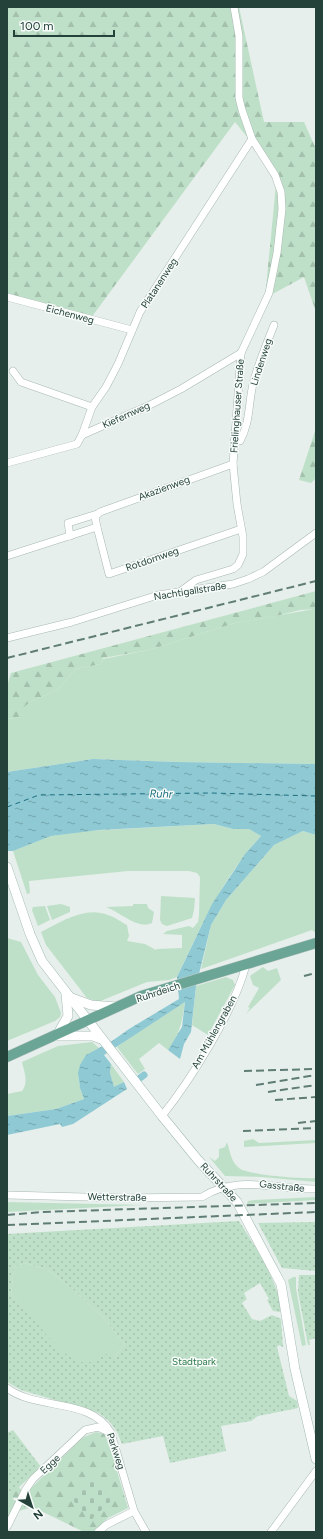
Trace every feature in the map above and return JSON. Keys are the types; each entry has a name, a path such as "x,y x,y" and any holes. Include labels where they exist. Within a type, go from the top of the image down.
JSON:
{"main road":[{"path":"7,867 36,949 42,961 67,995 91,1005 116,1007"},
{"name":"Ruhrdeich","path":"7,1057 88,1022 141,996 316,943"},
{"path":"56,1036 68,1016 67,995"},
{"name":"Ruhrstraße","path":"67,995 198,1160 237,1202 282,1284 292,1349 316,1459"},
{"path":"56,1036 93,1036 102,1041"}],"street":[{"name":"Frielinghauser Straße","path":"181,591 196,580 233,568 238,565 242,559 244,546 233,464 241,353 269,293 277,253 282,209 281,192 275,175 252,139 239,98 239,36 234,7"},
{"name":"Platanenweg","path":"82,435 92,407 106,387 140,312 252,139"},
{"name":"Eichenweg","path":"7,297 132,330"},
{"name":"Lindenweg","path":"234,441 240,441 245,431 254,379 274,325"},
{"name":"Kiefernweg","path":"7,463 77,444 82,435 148,406 241,353"},
{"path":"13,372 21,382 92,407"},
{"name":"Akazienweg","path":"70,536 68,523 97,514 233,464"},
{"path":"7,556 97,527 95,520 97,514"},
{"name":"Rotdornweg","path":"97,527 109,574 241,529"},
{"name":"Nachtigallstraße","path":"7,638 72,622 158,595 233,584 256,576 316,533"},
{"name":"Am Mühlengraben","path":"162,1116 203,1055 242,980 246,965"},
{"name":"Gasstraße","path":"225,1188 256,1183 285,1188 316,1189"},
{"name":"Wetterstraße","path":"7,1194 124,1198 202,1197 212,1191 225,1188"},
{"name":"Parkweg","path":"7,1388 18,1394 81,1410 102,1421 111,1433 134,1511 146,1532"},
{"name":"Egge","path":"7,1527 26,1488 33,1479 85,1430 98,1427 111,1433"},
{"path":"271,1532 316,1470"},
{"path":"98,1532 106,1525 134,1511"}],"green space":[{"path":"7,7 239,7 264,122 304,122 316,149 316,312 304,277 265,298 277,174 235,122 91,318 7,294"},
{"path":"316,428 316,478 311,483 299,480"},
{"path":"316,591 316,609 300,610 235,623 149,650 103,658 101,664 76,669 57,690 32,701 18,711 20,717 11,719 7,718 7,686 11,673"},
{"path":"316,609 316,764 93,759 7,772 7,718 11,719 20,717 17,711 32,701 57,690 76,669 101,664 103,659 149,650 235,623"},
{"path":"214,824 233,829 249,829 261,836 247,852 224,885 204,921 177,977 169,980 147,982 98,1002 87,998 46,945 41,932 73,916 91,912 108,915 127,925 129,936 127,941 145,944 156,950 182,948 182,935 163,934 167,931 189,926 193,928 198,922 200,877 197,873 189,871 128,871 29,881 30,893 27,894 13,851 51,836 85,831"},
{"path":"303,831 316,835 316,933 312,930 201,969 211,925 226,900 274,845"},
{"path":"161,896 195,898 192,918 167,926 162,924 160,920"},
{"path":"61,904 70,907 70,912 52,920 47,906"},
{"path":"133,904 147,904 148,908 154,912 152,923 147,925 129,920 106,907 133,906"},
{"path":"45,906 50,920 38,926 32,910 33,907"},
{"path":"7,938 21,942 38,975 55,997 61,1013 60,1017 55,1021 7,1041"},
{"path":"263,967 268,971 277,968 281,980 246,1014 250,1008 248,1007 259,988 253,985 250,976"},
{"path":"226,977 233,980 235,985 208,1035 192,1025 196,986"},
{"path":"185,1002 180,1028 172,1044 168,1050 159,1043 139,1059 145,1069 138,1074 117,1047 132,1035"},
{"path":"92,1042 99,1048 86,1058 82,1064 79,1076 79,1083 84,1099 56,1109 7,1116 7,1094 22,1091 24,1088 25,1077 22,1062 58,1046"},
{"path":"111,1064 124,1082 114,1088 110,1073"},
{"path":"253,1139 259,1143 316,1140 316,1143 244,1147 244,1141"},
{"path":"227,1142 234,1163 239,1168 253,1173 276,1176 316,1178 316,1182 262,1177 225,1176 209,1157 215,1161 219,1157 219,1149 225,1147"},
{"path":"316,1197 316,1200 247,1204 248,1201 255,1200"},
{"path":"7,1202 142,1205 7,1212"},
{"name":"Stadtpark","path":"239,1221 270,1274 282,1308 280,1312 273,1311 267,1300 269,1299 260,1283 244,1293 247,1299 242,1303 252,1319 260,1321 272,1315 281,1319 283,1347 279,1345 277,1347 289,1396 297,1401 298,1408 258,1416 251,1421 221,1426 226,1451 170,1463 163,1436 122,1444 117,1432 110,1422 99,1413 21,1390 7,1382 7,1234","holes":["25,1263 48,1270 75,1291 103,1317 125,1344 114,1358 109,1353 99,1357 97,1362 78,1362 59,1349 11,1294 14,1267"]},
{"path":"316,1222 316,1271 282,1268 258,1223"},
{"path":"25,1263 48,1270 75,1291 103,1317 125,1344 114,1358 91,1363 77,1362 60,1350 51,1341 11,1294 14,1267"},
{"path":"299,1275 316,1275 316,1338 309,1340 310,1345 308,1345 298,1292"},
{"path":"296,1277 296,1288 306,1345 302,1346 288,1280"},
{"path":"13,1430 41,1467 7,1498 7,1433"},
{"path":"96,1432 104,1434 108,1441 128,1508 108,1518 94,1532 84,1532 33,1507 11,1513 7,1521 7,1493 19,1487 24,1495 82,1438"},
{"path":"93,1479 112,1500 91,1520 72,1499"}],"water":[{"name":"Ruhr","path":"93,759 316,764 316,835 303,831 274,845 226,900 211,925 196,986 191,1032 184,1044 180,1059 168,1050 182,1027 185,1002 104,1055 111,1064 110,1073 114,1087 124,1082 127,1089 73,1124 62,1127 60,1124 7,1135 7,1116 56,1109 84,1099 80,1088 78,1073 80,1065 86,1055 112,1041 179,999 177,977 212,904 245,854 261,836 249,829 233,829 214,824 99,830 51,836 13,851 7,851 7,772"}],"waterway":[{"path":"140,1078 144,1075"}],"ferry route":[{"path":"7,807 39,795 211,793 316,796"}],"railway":[{"path":"7,658 316,581"},
{"path":"304,976 316,973"},
{"path":"244,1071 316,1069"},
{"path":"256,1085 316,1075"},
{"path":"268,1092 316,1085"},
{"path":"275,1100 316,1097"},
{"path":"298,1123 316,1121"},
{"path":"243,1131 316,1128"},
{"path":"7,1215 42,1212 316,1203"},
{"path":"7,1225 316,1212"}]}
